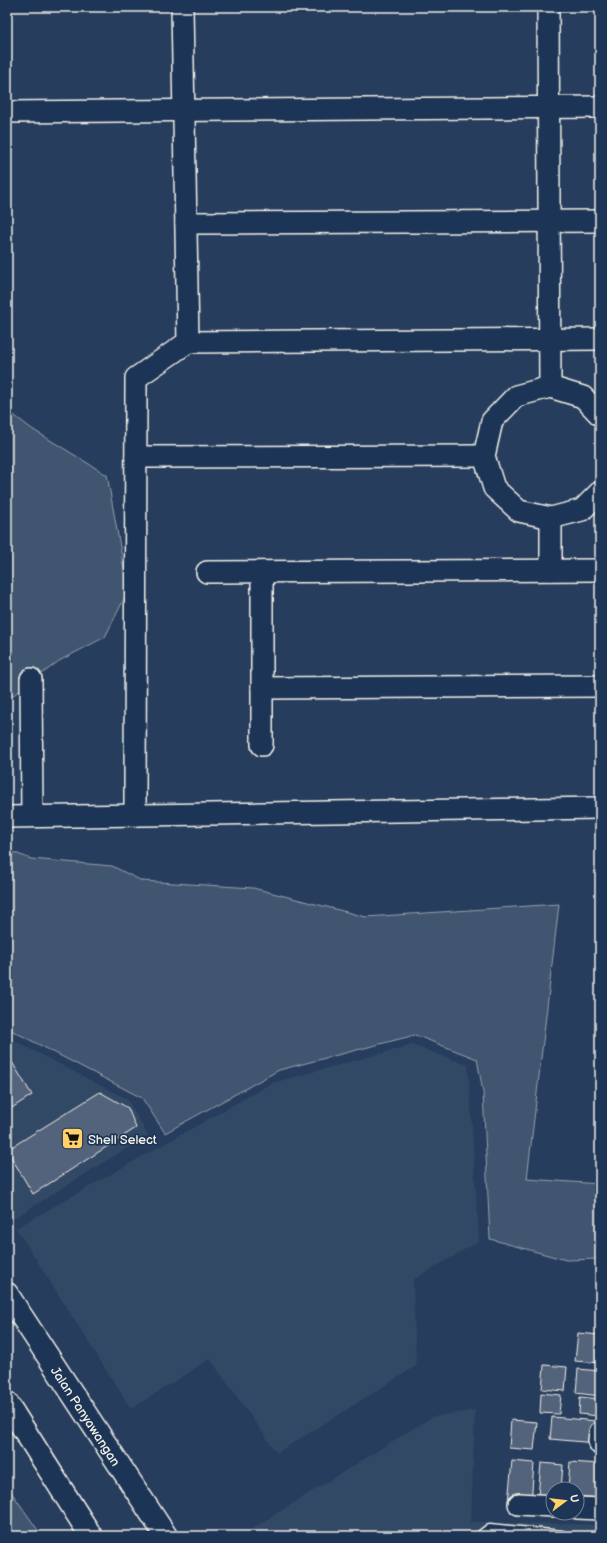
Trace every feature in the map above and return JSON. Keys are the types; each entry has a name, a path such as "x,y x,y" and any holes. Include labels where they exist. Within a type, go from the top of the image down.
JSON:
{"main road":[{"name":"Jalan Panyawangan","path":"7,1294 166,1536"},
{"path":"7,1403 91,1536"}],"street":[{"path":"182,7 188,342"},
{"path":"548,7 550,387"},
{"path":"7,112 600,107"},
{"path":"186,223 600,221"},
{"path":"135,815 136,378 188,342 600,339"},
{"path":"600,415 583,397 550,387 516,396 492,421 484,456 494,488 518,510 551,518 582,510 600,492"},
{"path":"136,457 484,456"},
{"path":"551,518 551,570"},
{"path":"207,572 600,570"},
{"path":"262,572 262,745"},
{"path":"31,679 32,816"},
{"path":"262,688 600,686"},
{"path":"7,817 600,808"},
{"path":"600,1432 598,1441 600,1444"},
{"path":"519,1504 545,1506"},
{"path":"585,1508 600,1509"}],"lane":[{"path":"481,1536 490,1530 562,1536"}],"shaded area":[{"path":"7,410 32,429 107,475 128,591 105,637 59,661 7,700"},
{"path":"7,850 31,859 112,866 142,881 253,888 366,917 559,904 527,1179 600,1184 600,1259 566,1260 490,1239 483,1092 477,1059 415,1035 279,1070 165,1133 142,1098 7,1028"},
{"path":"7,1037 127,1099 148,1135 8,1222"},
{"path":"412,1045 468,1065 479,1241 413,1280 416,1366 277,1453 210,1359 131,1409 16,1228 272,1083"},
{"path":"475,1410 471,1522 600,1525 600,1536 240,1536 432,1417"},
{"path":"7,1486 42,1536 7,1536"}],"building":[{"path":"7,1054 32,1095 7,1111"},
{"name":"Shell Select","path":"100,1092 128,1108 136,1128 33,1194 7,1150"},
{"path":"578,1333 600,1335 600,1363 575,1361"},
{"path":"544,1365 567,1367 565,1391 542,1389"},
{"path":"578,1369 600,1371 600,1396 576,1393"},
{"path":"541,1393 561,1395 559,1414 540,1413"},
{"path":"580,1397 600,1399 599,1416 579,1414"},
{"path":"552,1417 597,1421 595,1443 550,1439"},
{"path":"511,1420 537,1422 534,1450 509,1448"},
{"path":"512,1461 534,1463 531,1504 508,1502"},
{"path":"570,1462 600,1464 600,1498 585,1497 585,1481 569,1481"},
{"path":"541,1463 563,1465 562,1481 545,1481 545,1497 538,1497"}],"place":[{"name":"Shell Select","path":"72,1139"}]}
